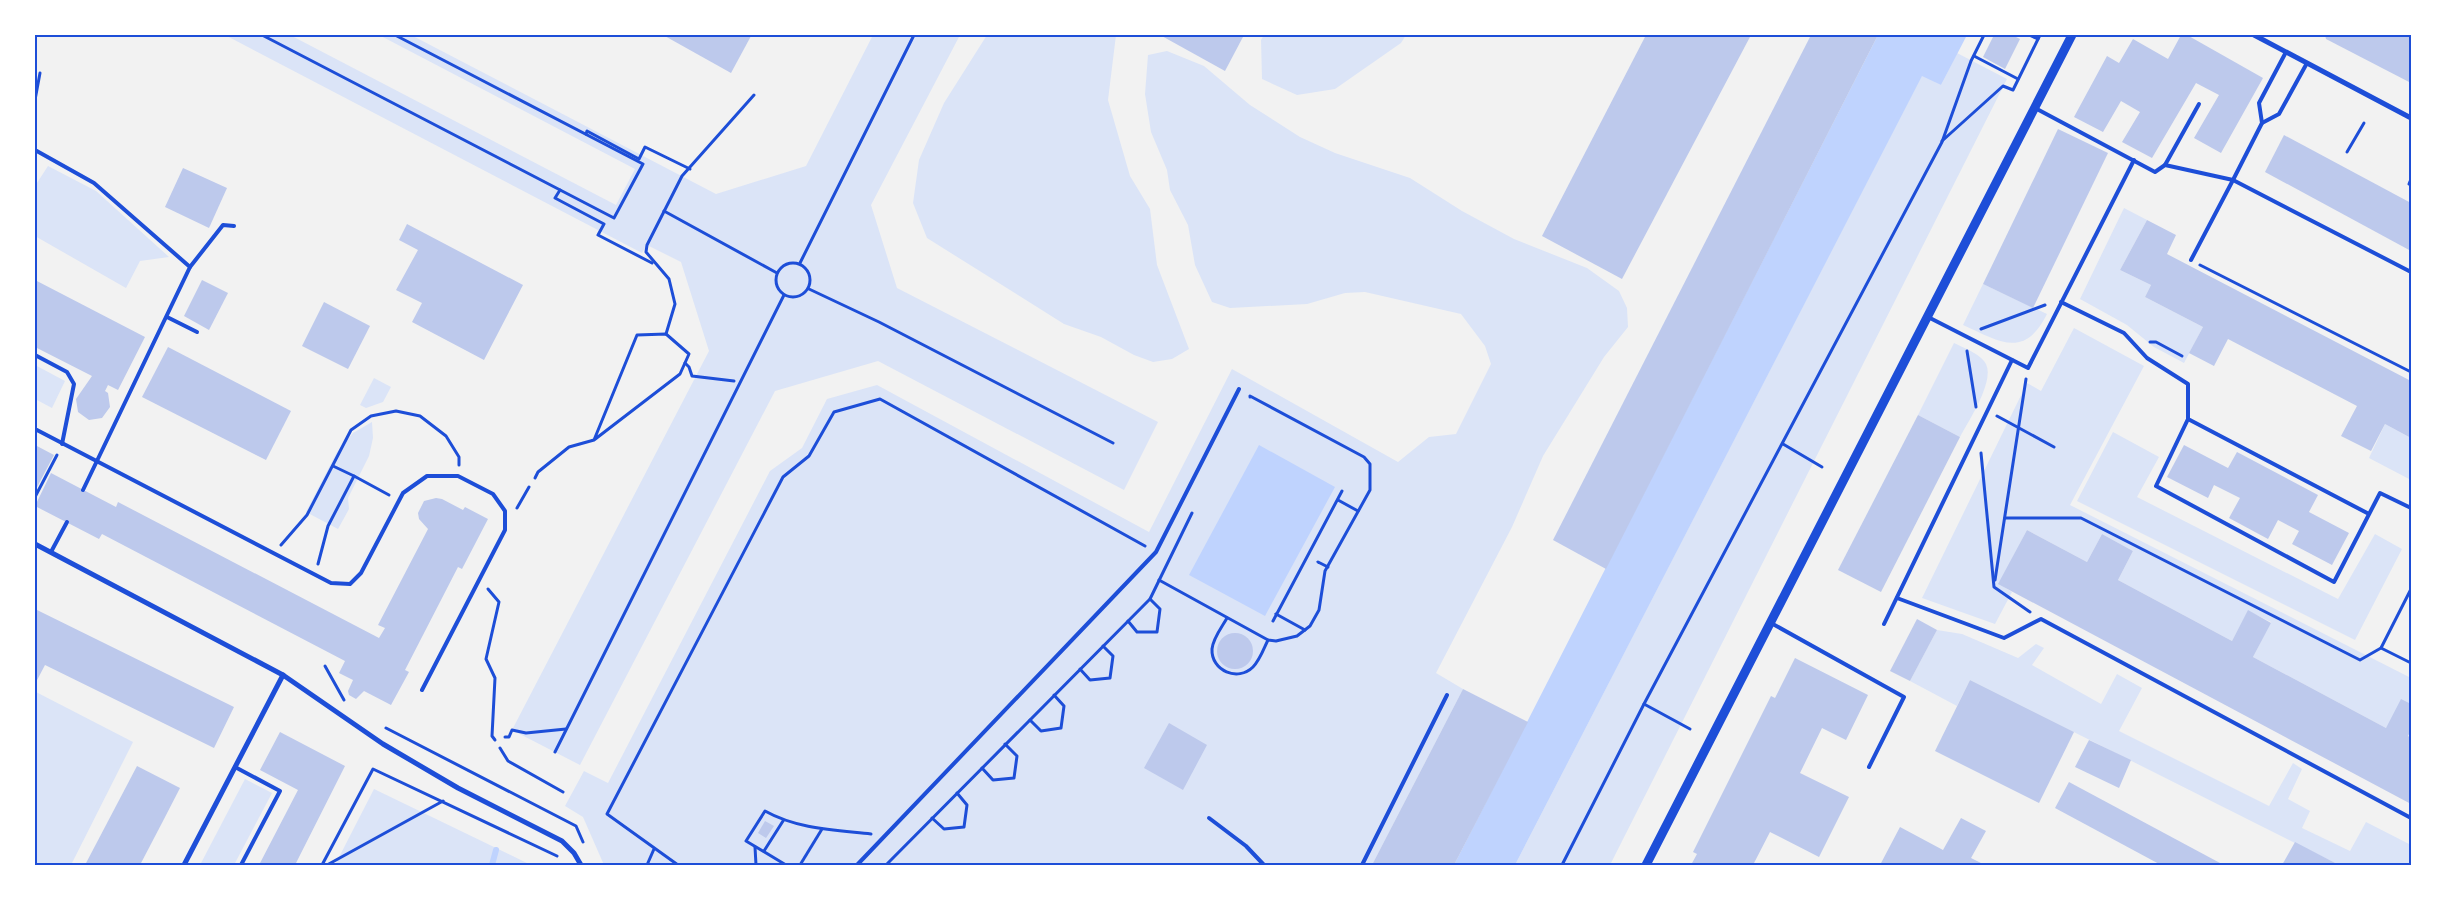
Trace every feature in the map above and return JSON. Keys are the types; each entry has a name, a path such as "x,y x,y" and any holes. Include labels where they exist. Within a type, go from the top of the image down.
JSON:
{"street":[{"path":"1646,865 2072,35"},
{"path":"2254,35 2411,118"},
{"path":"35,544 283,675 383,744 458,788 562,841 574,853 581,865"},
{"path":"184,865 283,675"}],"lane":[{"path":"2262,123 2259,103 2286,52"},
{"path":"2191,260 2262,123 2279,114 2307,63"},
{"path":"2035,108 2155,172 2165,165 2199,104"},
{"path":"35,150 94,183 190,267"},
{"path":"1928,317 2028,368 2134,160"},
{"path":"2165,165 2233,180 2411,272"},
{"path":"83,490 190,267 223,225 234,226"},
{"path":"2062,300 2124,334 2134,342 2147,358 2188,384 2188,419 2156,486 2334,582 2380,493 2411,508"},
{"path":"167,317 197,332"},
{"path":"35,355 67,372 74,384 62,444"},
{"path":"1884,624 2012,360"},
{"path":"857,865 1156,552 1238,389"},
{"path":"2188,419 2369,514"},
{"path":"35,429 332,583 350,584 361,573 403,493 427,476 458,476 493,494 505,511 505,530 422,690"},
{"path":"51,552 67,522"},
{"path":"1897,598 2004,638 2041,619 2411,818"},
{"path":"1771,623 1904,697 1869,766"},
{"path":"1362,865 1447,695"},
{"path":"235,767 280,791 241,865"},
{"path":"1209,818 1246,846 1264,865"}],"path":[{"path":"262,35 614,218 643,164 395,35"},
{"path":"800,263 914,35"},
{"path":"1562,865 1644,704 1942,142 1974,56 1984,35"},
{"path":"1942,142 2003,86 2013,90 2039,37 2029,35"},
{"path":"1974,56 2018,79"},
{"path":"35,100 40,73"},
{"path":"666,334 675,304 669,280 646,252 647,245 682,176 754,95"},
{"path":"2348,152 2364,123"},
{"path":"586,134 587,131 639,158 645,147 690,169"},
{"path":"2408,184 2411,179"},
{"path":"560,190 555,198 604,224 598,234 654,264"},
{"path":"664,211 777,272"},
{"path":"2191,260 2411,372"},
{"path":"787,263 800,263 811,274 809,289 798,297 784,295 776,285 777,272 787,263"},
{"path":"809,289 879,322 1113,443"},
{"path":"555,752 784,295"},
{"path":"1994,587 1979,428 1964,336 2062,300"},
{"path":"534,478 538,472 569,447 594,440 680,374 689,354 666,334 637,335 594,440"},
{"path":"2134,342 2156,342 2182,356"},
{"path":"685,363 690,367 692,376 734,380"},
{"path":"1994,587 2028,368"},
{"path":"1159,580 1268,640 1276,641 1297,636 1319,610 1322,582 1328,567 1370,490 1370,464 1364,457 1250,396 1246,404"},
{"path":"678,865 607,814 783,477 809,456 834,412 880,399 1170,559"},
{"path":"274,554 307,515 351,430 371,416 396,411 420,416 446,436 459,457 458,476"},
{"path":"1987,411 2054,447"},
{"path":"35,496 62,444"},
{"path":"1783,444 1822,467"},
{"path":"333,466 399,500"},
{"path":"315,575 328,526 354,476"},
{"path":"1273,620 1342,492"},
{"path":"1338,500 1358,512"},
{"path":"888,864 1150,599 1195,507"},
{"path":"2005,518 2081,518 2360,660 2381,648 2411,589"},
{"path":"1318,562 1328,567"},
{"path":"480,579 499,602 486,659 495,678 492,736 496,738"},
{"path":"1994,587 2041,619"},
{"path":"1128,621 1137,632 1157,632 1160,609 1150,599"},
{"path":"1276,614 1304,630"},
{"path":"1227,618 1214,642 1212,650 1220,669 1236,674 1254,667 1268,640"},
{"path":"1080,669 1090,680 1110,678 1114,656 1103,646"},
{"path":"2381,648 2411,663"},
{"path":"325,666 349,709"},
{"path":"1030,720 1041,731 1062,728 1064,706 1054,695"},
{"path":"1644,704 1690,729"},
{"path":"384,727 576,826 587,850"},
{"path":"505,737 509,737 512,730 526,733 566,729"},
{"path":"982,768 993,780 1014,778 1017,756 1006,744"},
{"path":"500,748 508,761 563,792"},
{"path":"322,865 373,769 561,858"},
{"path":"932,818 944,829 964,827 967,805 957,793"},
{"path":"327,865 443,801"},
{"path":"786,865 746,841 765,810 783,821 822,829 911,839"},
{"path":"764,851 783,821"},
{"path":"800,865 822,829"},
{"path":"755,847 756,865"},
{"path":"647,865 654,849"}],"shaded area":[{"path":"225,35 290,35 616,205 635,169 379,35 411,35 716,194 806,166 873,35 960,35 871,205 897,288 1158,422 1124,490 878,361 775,391 580,765 512,730 709,351 681,262 647,245 642,253"},
{"path":"987,35 1116,35 1108,100 1130,176 1150,209 1157,265 1189,349 1172,359 1153,362 1134,355 1101,337 1064,324 927,238 913,203 919,160 944,103"},
{"path":"1264,35 1406,35 1401,43 1335,89 1297,95 1262,79 1261,40"},
{"path":"1167,51 1204,66 1250,105 1300,137 1335,153 1410,178 1462,211 1514,239 1587,268 1619,291 1627,308 1628,327 1604,357 1543,456 1512,527 1436,673 1463,689 1372,865 604,865 583,817 565,806 584,771 608,783 770,471 802,448 827,399 877,385 1149,532 1232,369 1398,462 1429,437 1456,434 1491,364 1485,346 1461,314 1365,292 1345,293 1307,304 1230,308 1212,302 1195,265 1188,225 1170,190 1167,170 1151,132 1145,94 1148,55"},
{"path":"1957,53 2007,79 1610,865 1515,865 1922,75 1941,85"},
{"path":"48,166 96,191 169,257 140,261 126,288 35,236 35,186"},
{"path":"2124,208 2147,220 2120,270 2151,285 2145,297 2203,327 2184,363 2154,347 2127,325 2080,299"},
{"path":"1983,284 2047,314 2038,328 2029,337 2020,342 1999,341 1963,325"},
{"path":"2074,328 2144,366 2070,505 2411,678 2411,704 2386,728 2253,657 2271,622 2248,611 2232,641 2118,580 2133,551 2102,534 2087,562 2027,530 1999,584 2012,592 1995,624 1922,598 2027,383 2041,391"},
{"path":"1954,343 1977,355 1984,361 1987,368 1985,388 1981,399 1960,437 1918,415"},
{"path":"35,365 65,381 52,408 35,399"},
{"path":"374,378 391,387 383,402 366,408 360,405"},
{"path":"372,422 373,438 369,456 348,498 349,509 338,529 306,512 337,452 353,433"},
{"path":"2385,424 2411,438 2411,480 2369,458"},
{"path":"2113,432 2159,457 2137,497 2338,599 2375,534 2402,549 2355,640 2077,501"},
{"path":"1937,630 1962,634 2018,658 2036,644 2044,648 2032,665 2101,704 2117,674 2142,688 2119,731 2269,806 2293,763 2302,769 2288,799 2310,811 2302,828 2350,851 2366,822 2411,845 2411,865 2339,865 1970,680 1957,706 1910,681"},
{"path":"36,692 133,742 71,865 35,865"},
{"path":"245,779 272,793 234,865 200,865"},
{"path":"374,789 531,865 335,865"}],"water":[{"path":"1878,35 1967,35 1941,85 1922,76 1515,865 1454,865"},
{"path":"1259,445 1335,487 1265,616 1189,575"}],"building":[{"path":"663,35 749,35 751,36 731,73"},
{"path":"1160,35 1244,35 1225,71"},
{"path":"1646,35 1751,35 1622,279 1542,236"},
{"path":"1811,35 1878,35 1606,569 1553,540"},
{"path":"1994,35 2012,35 2020,39 2005,69 1983,57"},
{"path":"2181,35 2187,35 2263,78 2221,153 2194,138 2219,95 2196,83 2152,158 2122,142 2140,112 2121,101 2103,132 2074,117 2107,56 2119,63 2133,39 2168,59"},
{"path":"2325,35 2411,35 2411,83 2326,39"},
{"path":"2058,129 2108,153 2033,308 1983,284"},
{"path":"2284,135 2411,203 2411,251 2265,172"},
{"path":"183,168 227,188 209,228 165,207"},
{"path":"2147,220 2176,235 2167,254 2411,381 2411,438 2385,424 2371,451 2341,436 2357,406 2228,339 2214,366 2189,353 2203,327 2145,297 2151,285 2120,270"},
{"path":"407,224 523,285 484,360 412,322 422,303 396,290 418,250 399,240"},
{"path":"35,280 145,337 118,390 108,385 105,391 108,393 110,407 102,418 89,420 78,412 76,399 92,376 35,347"},
{"path":"202,280 228,293 209,330 184,316"},
{"path":"324,302 370,326 348,369 302,346"},
{"path":"168,347 291,411 266,460 142,397"},
{"path":"1918,415 1960,437 1881,592 1838,570"},
{"path":"35,445 54,455 35,491"},
{"path":"2184,445 2228,468 2237,452 2318,495 2309,512 2349,533 2332,565 2292,544 2299,531 2278,520 2268,539 2229,518 2240,498 2214,485 2208,498 2167,477"},
{"path":"51,473 116,507 118,502 379,638 385,628 378,625 428,529 419,519 418,513 424,501 436,498 442,499 463,510 465,507 488,519 462,569 458,567 405,670 409,672 391,705 364,691 356,699 349,695 348,691 353,680 339,673 345,661 102,534 99,539 35,506"},
{"path":"2027,530 2087,562 2102,534 2133,551 2118,580 2232,641 2248,610 2271,623 2253,657 2386,728 2401,699 2411,704 2411,730 2408,736 2411,738 2411,804 1998,584"},
{"path":"35,609 234,707 214,748 45,665 35,684"},
{"path":"1917,619 1937,630 1910,681 1890,671"},
{"path":"1235,633 1248,638 1253,651 1248,664 1235,669 1222,664 1217,651 1222,638"},
{"path":"1795,658 1868,695 1846,740 1822,728 1800,773 1849,797 1819,857 1770,832 1753,865 1691,865 1697,854 1693,852 1771,696 1775,698"},
{"path":"1970,680 2074,732 2039,803 1935,751"},
{"path":"1463,689 1528,722 1454,865 1372,865"},
{"path":"1169,723 1207,745 1183,790 1144,768"},
{"path":"280,732 345,766 295,865 259,865 298,790 260,770"},
{"path":"2089,740 2131,760 2119,788 2075,767"},
{"path":"137,766 180,788 140,865 85,865"},
{"path":"2069,782 2220,863 2219,865 2161,865 2055,808"},
{"path":"1961,818 1986,831 1971,858 1985,865 1880,865 1900,827 1943,850"},
{"path":"765,821 774,826 766,838 758,833"},
{"path":"2295,842 2339,865 2282,865"}],"waterway":[{"path":"492,865 496,850"}]}
